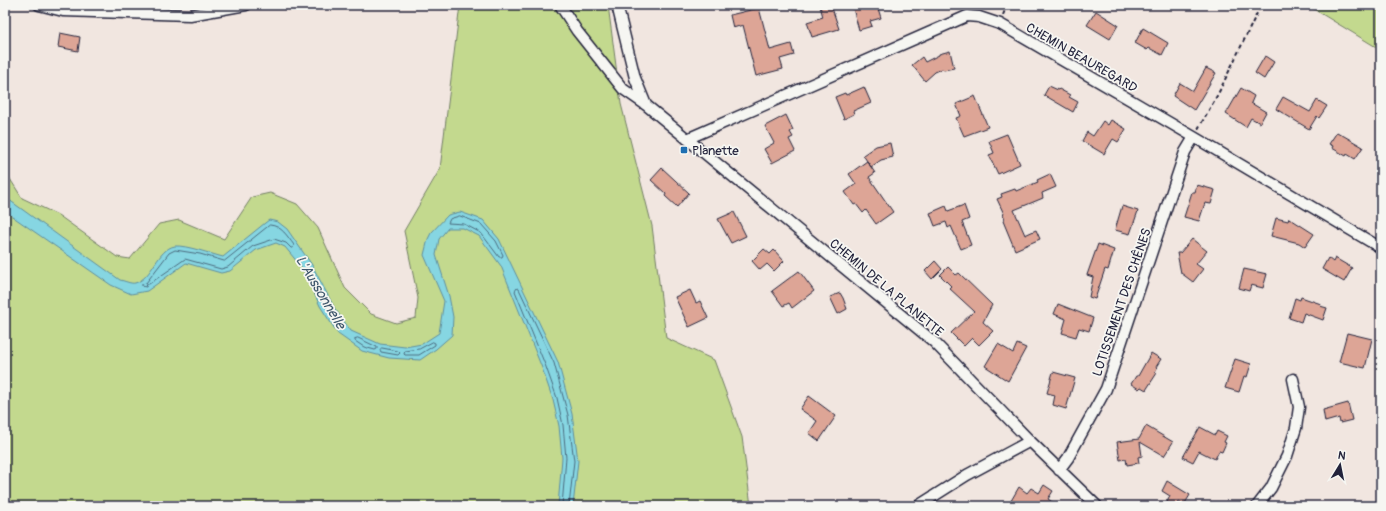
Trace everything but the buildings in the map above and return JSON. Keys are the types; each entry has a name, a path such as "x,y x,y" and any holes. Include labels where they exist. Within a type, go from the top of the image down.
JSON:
{"street":[{"path":"39,5 63,11 190,15 246,5"},
{"name":"CHEMIN DE LA PLANETTE","path":"560,5 577,30 623,89 646,104 934,342 1030,441 1097,506"},
{"path":"617,5 635,78 646,104"},
{"name":"CHEMIN BEAUREGARD","path":"687,139 968,16 979,17 1000,24 1381,248"},
{"name":"LOTISSEMENT DES CHÊNES","path":"1059,470 1068,458 1106,389 1186,152 1194,137"},
{"path":"1257,506 1271,488 1287,456 1296,428 1299,407 1293,379"},
{"path":"918,506 967,475 1030,441"}],"path":[{"path":"1194,137 1218,94 1261,5"}],"green space":[{"path":"460,5 608,5 621,104 652,226 666,338 714,360 742,437 751,506 5,506 5,171 22,198 58,215 117,257 130,259 159,224 179,220 224,239 252,197 270,193 297,204 318,228 345,288 371,314 396,323 416,318 418,298 404,231 440,169"},
{"path":"1307,5 1381,5 1381,50"}],"water":[{"name":"L'Aussonnelle","path":"5,197 120,280 132,283 141,280 146,276 159,258 169,248 180,246 223,257 269,220 278,222 287,229 312,265 335,309 351,331 380,344 405,347 422,344 439,333 444,301 424,255 431,233 448,215 460,212 483,220 499,239 558,362 572,414 578,461 573,506 558,506 562,458 559,426 553,400 542,368 501,266 479,236 463,228 448,228 439,239 436,255 449,296 453,317 452,335 420,360 389,358 362,351 338,334 320,306 303,269 285,247 276,243 256,250 230,271 221,273 186,263 147,291 131,294 111,285 6,212"}],"place":[{"name":"Planette","path":"684,150"}]}
